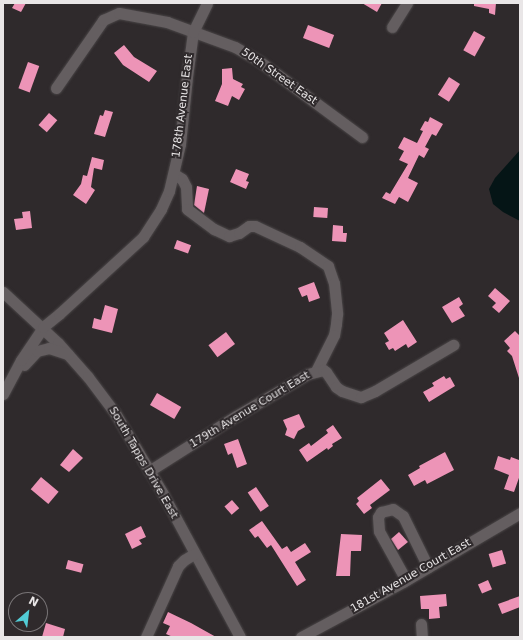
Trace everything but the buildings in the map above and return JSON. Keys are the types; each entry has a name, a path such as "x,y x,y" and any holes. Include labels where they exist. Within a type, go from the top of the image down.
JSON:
{"street":[{"name":"178th Avenue East","path":"42,327 59,314 142,237 161,209 174,174 180,144 186,77 193,32 207,3"},
{"path":"392,27 407,3"},
{"name":"50th Street East","path":"56,88 103,20 119,13 167,22 235,47 259,61 362,137"},
{"path":"174,174 182,179 186,187 187,209 214,229 229,236 238,233 249,226 254,226 300,247 328,266 334,283 337,314 336,324 332,340 316,371"},
{"name":"South Tapps Drive East","path":"3,292 42,327 68,354 115,413 149,471 240,637"},
{"path":"3,394 42,327"},
{"name":"179th Avenue Court East","path":"149,471 273,393 316,371 323,370 336,387 342,391 361,396 375,391 453,345"},
{"path":"10,380 37,351 49,348 68,354"},
{"path":"406,580 379,531 378,517 381,512 393,509 403,516 428,566"},
{"name":"181st Avenue Court East","path":"302,637 406,580 520,513"},
{"path":"146,637 178,566 194,554"},
{"path":"421,624 422,637"}],"shaded area":[{"path":"520,150 520,221 503,212 493,204 489,189 495,178"}]}
